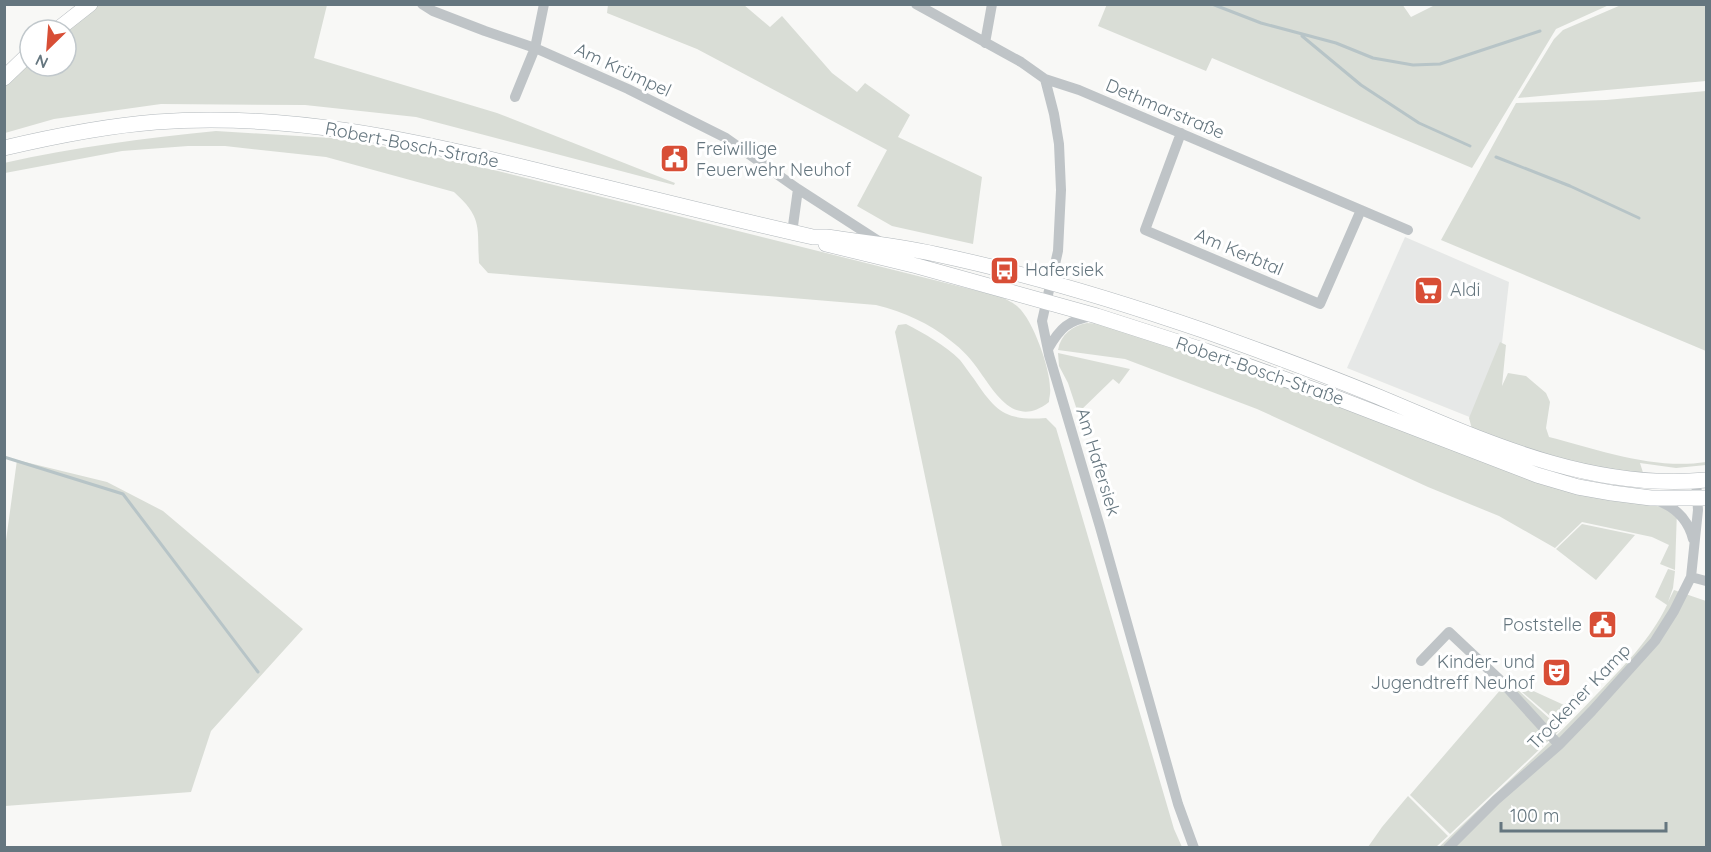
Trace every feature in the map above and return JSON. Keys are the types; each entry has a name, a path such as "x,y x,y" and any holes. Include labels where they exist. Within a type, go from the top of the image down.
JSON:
{"main road":[{"path":"72,18 90,4"},
{"path":"4,78 18,65"},
{"name":"Robert-Bosch-Straße","path":"4,148 105,127 221,120 336,128 408,140 813,237 885,245 1004,270 1202,330 1539,460 1582,472 1632,481 1673,483 1701,481"},
{"name":"Robert-Bosch-Straße","path":"813,237 831,247 916,266 1045,301 1206,351 1329,395 1537,475 1578,487 1651,498 1702,499"}],"street":[{"name":"Am Krümpel","path":"422,4 434,11 535,48 628,89 726,138 798,189 885,245"},
{"path":"515,97 535,48 544,4"},
{"name":"Dethmarstraße","path":"916,4 1045,79 1079,90 1408,230"},
{"path":"985,43 992,4"},
{"name":"Am Hafersiek","path":"1045,79 1059,144 1061,190 1058,251 1042,321 1048,350 1178,804 1194,848"},
{"name":"Am Kerbtal","path":"1181,134 1145,230 1167,240 1320,304 1361,210"},
{"path":"792,232 798,189"},
{"path":"1048,350 1057,332 1070,322 1097,316"},
{"name":"Trockener Kamp","path":"1448,848 1496,800 1559,745 1654,641 1674,611 1691,577 1702,499 1701,481"},
{"name":"Trockener Kamp","path":"1651,498 1667,504 1682,514 1690,527 1695,545"},
{"path":"1691,577 1707,581"},
{"path":"1421,661 1449,632 1500,680 1559,745"}],"shaded area":[{"path":"1107,4 1402,4 1411,17 1435,5 1609,5 1556,29 1472,168 1212,58 1206,71 1098,26"},
{"path":"93,5 327,5 314,58 497,113 675,183 674,185 416,117 305,105 161,104 54,119 5,133 5,86 18,73 18,78 78,78 78,19"},
{"path":"608,5 744,5 770,27 782,16 832,73 857,92 865,83 910,115 898,137 982,177 973,244 892,226 857,206 887,150 697,49 607,13"},
{"path":"1621,5 1706,5 1706,81 1518,98 1554,39 1563,30"},
{"path":"1706,91 1706,351 1441,240 1516,103 1606,100"},
{"path":"216,131 331,138 403,150 498,171 1002,297 1024,313 1035,333 1047,369 1049,402 1027,412 1008,406 967,355 955,344 916,319 876,305 488,273 479,263 478,232 474,216 454,192 326,157 225,146 188,146 122,151 5,173 4,163 31,157 110,144"},
{"path":"1405,237 1509,282 1499,369 1477,420 1347,368"},
{"path":"1087,323 1102,324 1626,500 1677,510 1675,570 1660,564 1669,545 1652,537 1582,522 1555,548 1499,516 1428,487 1257,409 1125,359 1058,350 1062,339 1068,332"},
{"path":"906,324 934,340 962,362 989,399 1003,412 1021,418 1046,418 1056,428 1174,829 1182,847 1002,847 895,332 898,325"},
{"path":"1500,342 1506,345 1502,386 1508,373 1526,376 1546,393 1550,402 1546,428 1549,437 1647,461 1686,464 1706,462 1706,465 1676,468 1640,463 1645,479 1569,465 1472,429 1469,418"},
{"path":"1058,353 1130,369 1119,384 1113,379 1078,413 1068,383 1059,366"},
{"path":"17,460 107,482 163,511 303,629 211,731 191,792 5,806 4,555"},
{"path":"1582,524 1635,535 1596,580 1556,549"},
{"path":"1668,569 1675,571 1668,602 1674,590 1706,601 1706,847 1438,848 1558,734 1635,653 1653,630 1667,605 1655,597"},
{"path":"1508,681 1561,729 1450,834 1410,795"},
{"path":"1529,689 1564,705 1574,695 1579,701 1558,723 1522,692"},
{"path":"1408,796 1448,836 1436,847 1368,847 1382,827"}],"waterway":[{"path":"1212,4 1261,23 1336,43 1373,58 1413,65 1440,64 1540,31"},
{"path":"1302,36 1361,85 1419,123 1470,146"},
{"path":"1496,157 1570,186 1639,218"},
{"path":"4,457 123,494 258,672"}],"place":[{"name":"Freiwillige Feuerwehr Neuhof","path":"675,159"},
{"name":"Hafersiek","path":"1004,270"},
{"name":"Aldi","path":"1429,290"},
{"name":"Poststelle","path":"1603,625"},
{"name":"Kinder- und Jugendtreff Neuhof","path":"1556,672"}]}
